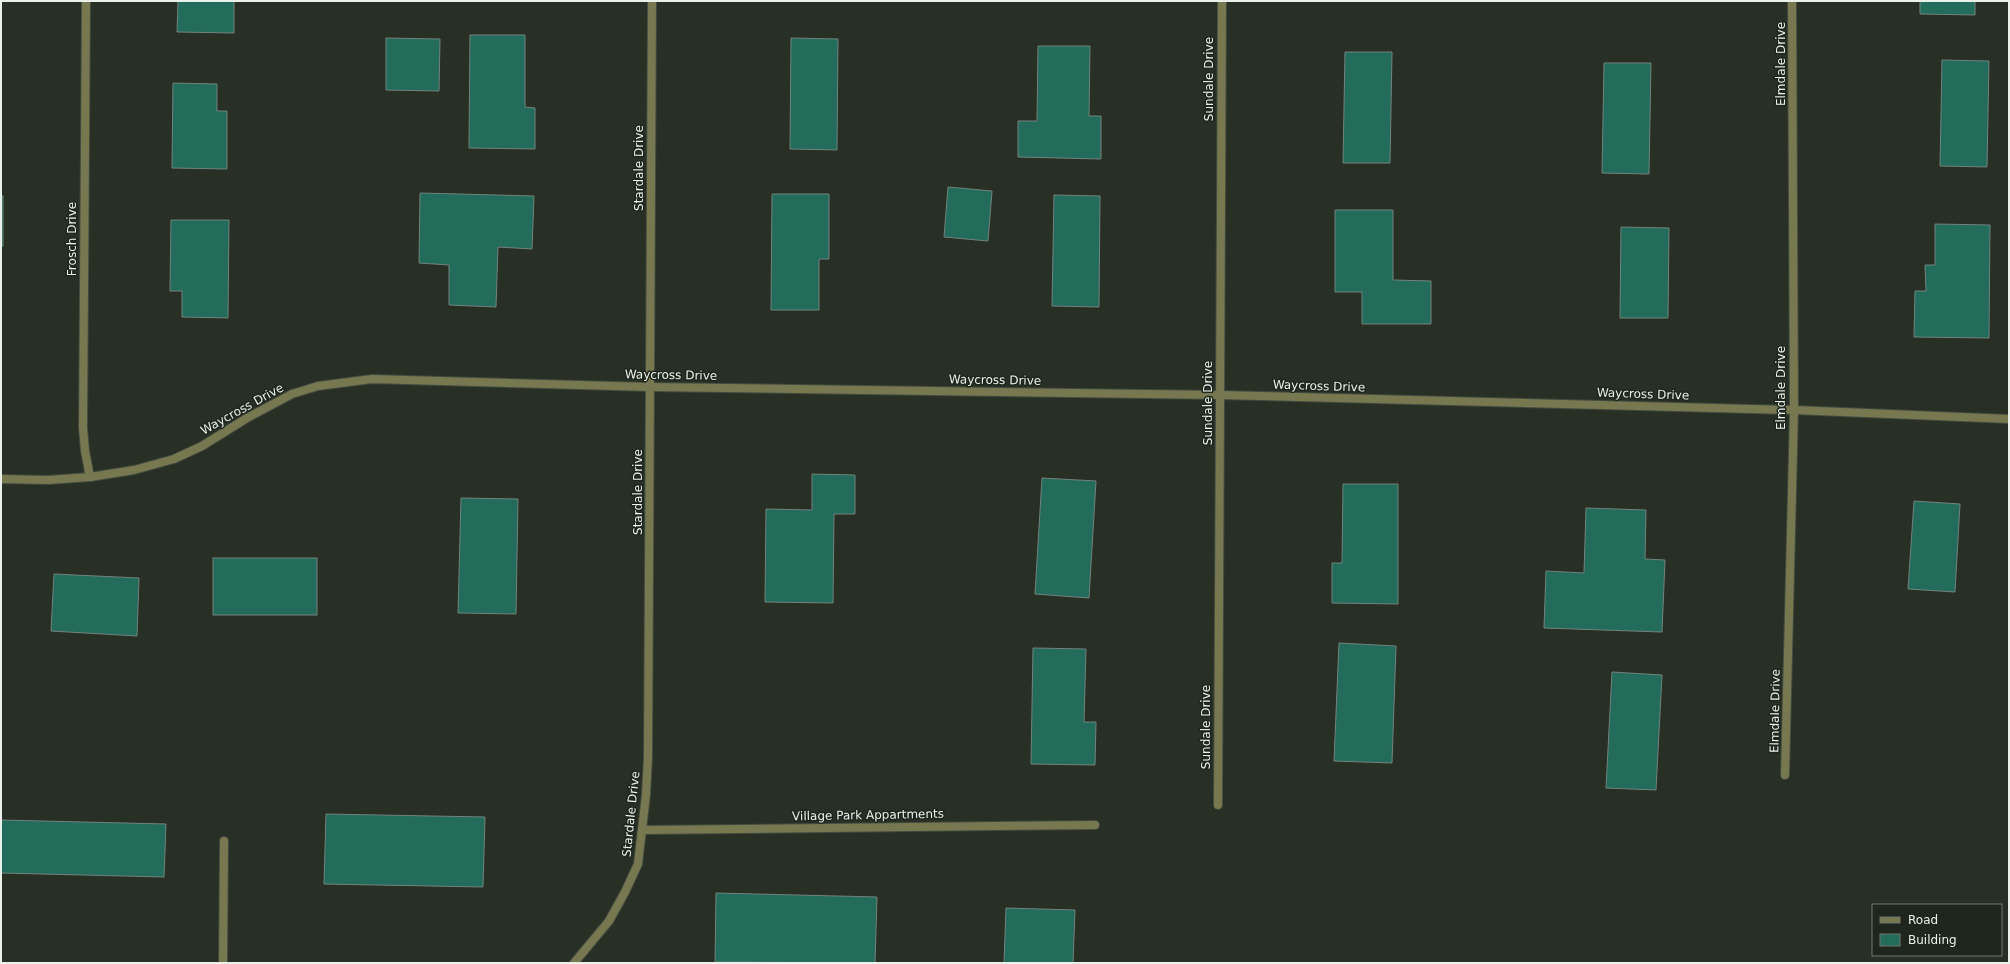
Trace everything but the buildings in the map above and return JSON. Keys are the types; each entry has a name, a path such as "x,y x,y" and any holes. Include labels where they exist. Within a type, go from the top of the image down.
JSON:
{"street":[{"name":"Frosch Drive","path":"86,1 84,428 85,451 90,477"},
{"name":"Stardale Drive","path":"574,963 609,921 638,864 646,795 648,757 652,1"},
{"name":"Sundale Drive","path":"1218,805 1222,1"},
{"name":"Elmdale Drive","path":"1785,774 1794,410 1792,1"},
{"name":"Waycross Drive","path":"1,479 48,480 90,477 134,470 174,459 202,446 247,418 280,400 318,386 372,379 650,387 1220,395 1794,410 2009,419"},
{"name":"Village Park Appartments","path":"642,830 1095,825"},
{"path":"223,963 224,841"}]}
